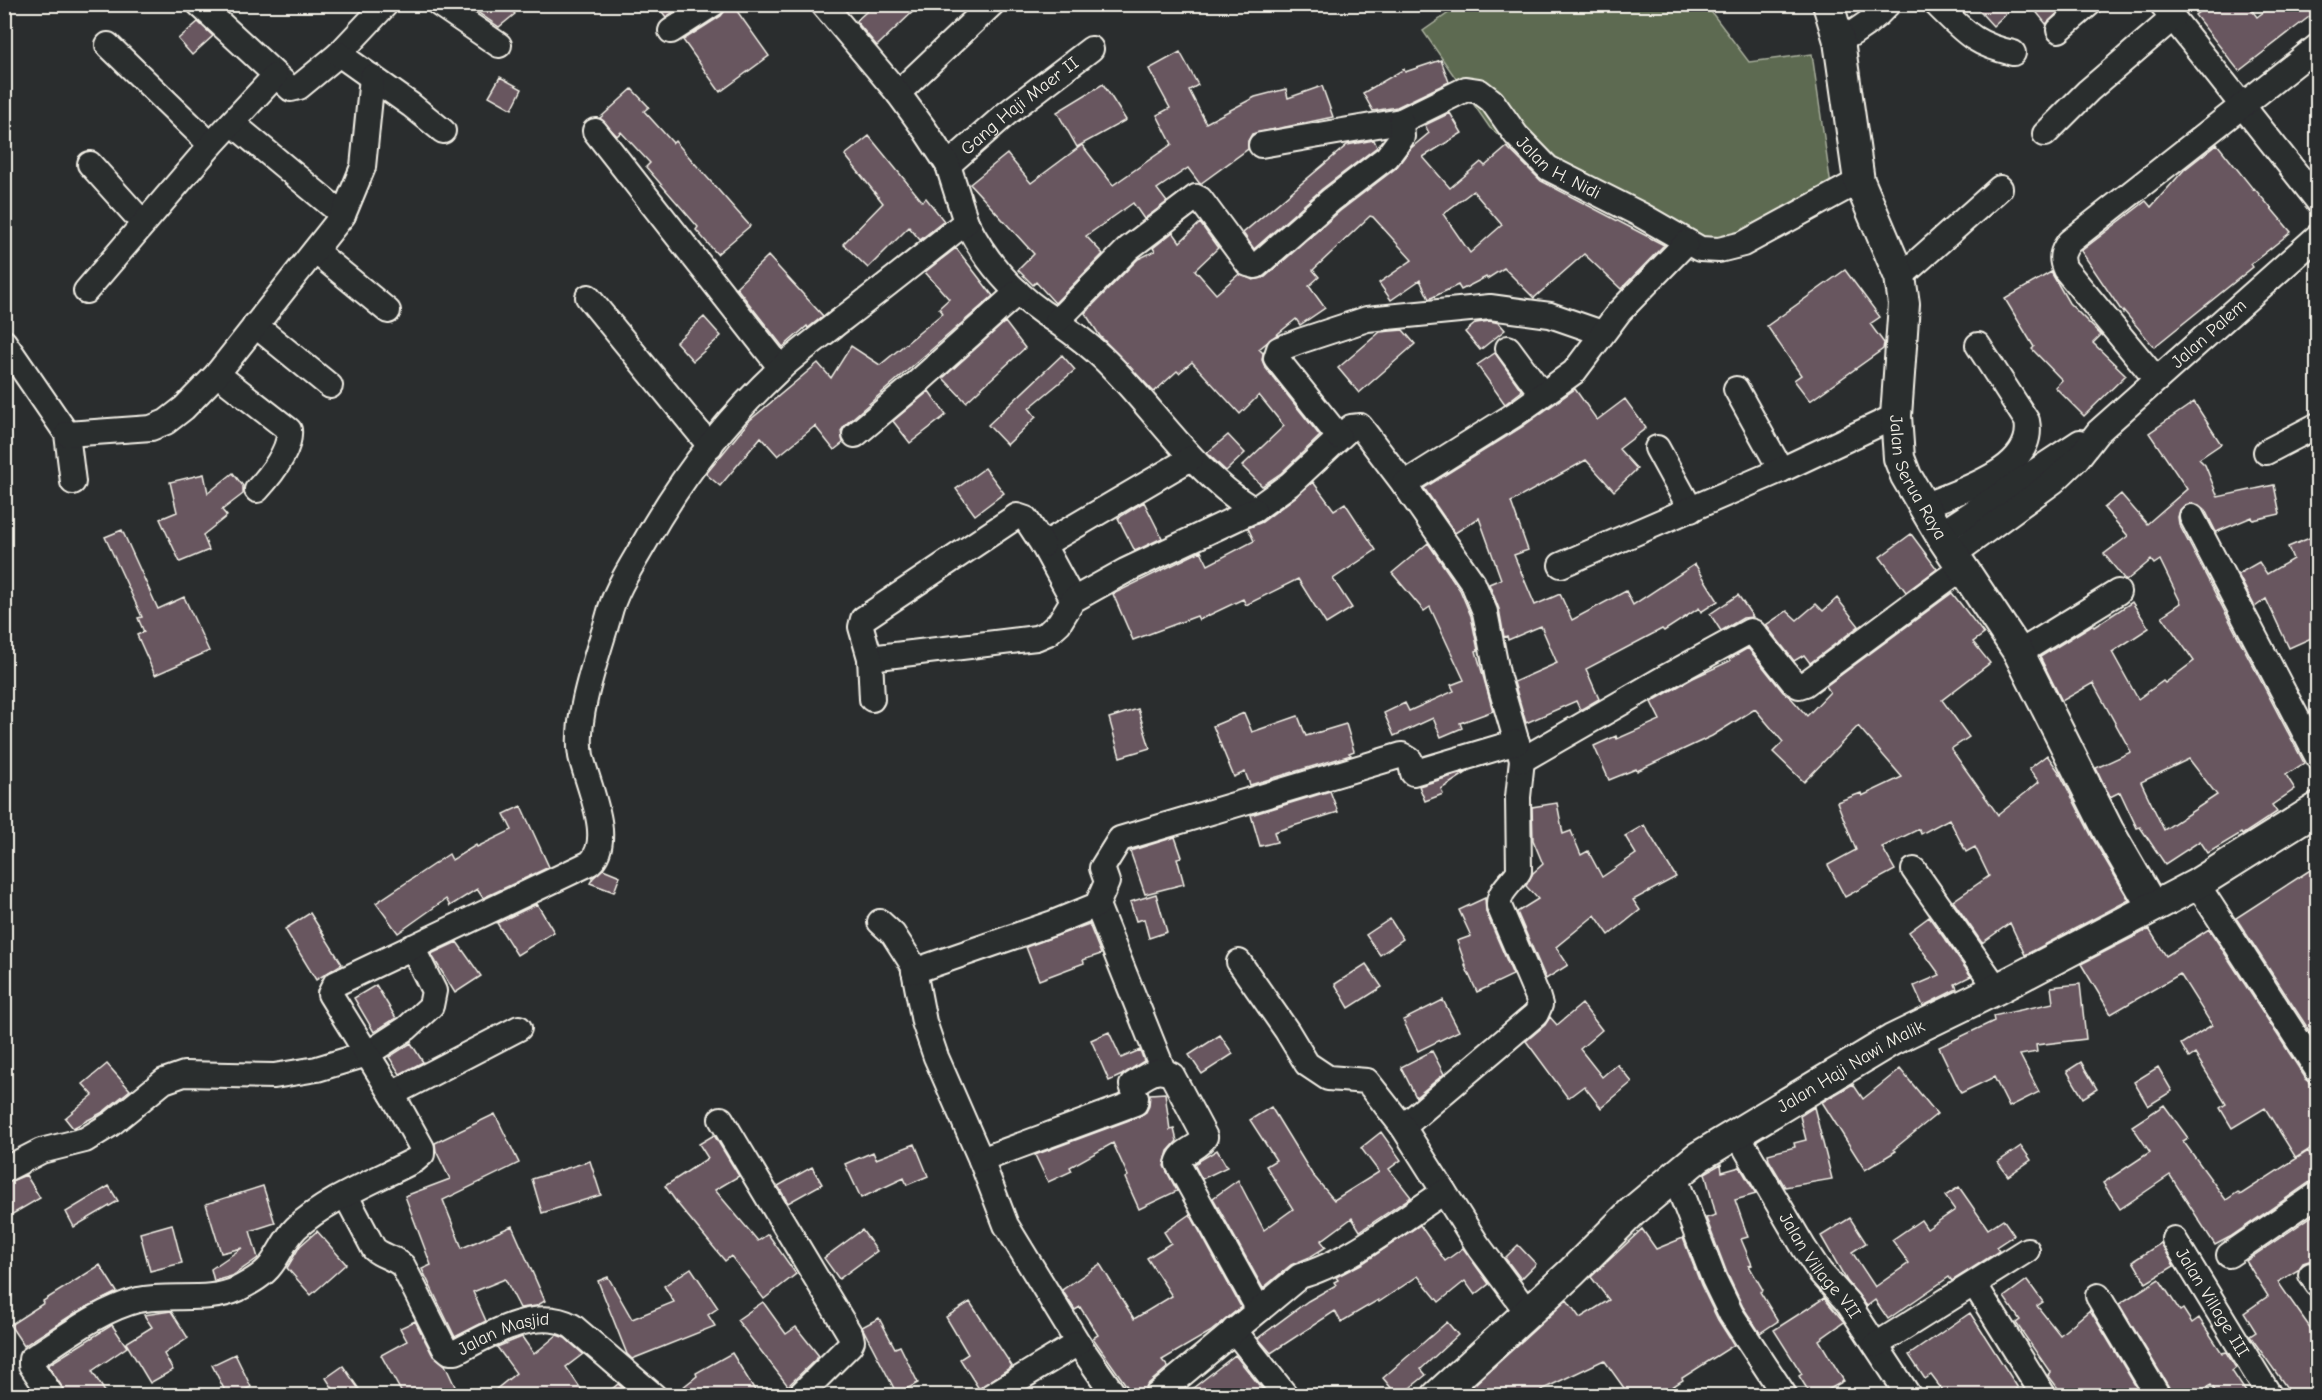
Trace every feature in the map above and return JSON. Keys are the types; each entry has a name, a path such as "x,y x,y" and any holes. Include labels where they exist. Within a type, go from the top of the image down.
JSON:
{"main road":[{"name":"Jalan Serua Raya","path":"1828,4 1839,41 1859,181 1900,277 1904,304 1896,416 1899,458 1923,506 2019,653 2108,830 2152,906"},
{"name":"Jalan Haji Nawi Malik","path":"1437,1395 1603,1243 1632,1212 1674,1176 1736,1132 1892,1040 1997,989 2198,884 2318,808"}],"street":[{"path":"215,10 275,75 291,89 299,87 339,54 386,4"},
{"path":"439,4 499,45"},
{"path":"671,32 713,4"},
{"path":"823,4 898,93 948,165 966,222 980,249 995,269 1042,312 1057,321 1107,362 1191,458 1221,487 1254,510"},
{"path":"898,93 992,4"},
{"path":"1839,41 1860,30 1888,4"},
{"path":"1936,4 1971,38 1990,48 2013,53"},
{"path":"2059,30 2088,4"},
{"path":"2045,134 2167,9 2318,201"},
{"path":"108,45 211,145"},
{"path":"2155,378 2065,269 2061,261 2063,252 2069,242 2318,46"},
{"name":"Gang Haji Maer II","path":"948,165 990,126 1091,49"},
{"path":"339,54 443,131"},
{"path":"86,291 211,145 275,75"},
{"path":"67,435 151,428 166,422 184,408 217,374 343,215 363,167 372,77"},
{"name":"Jalan H. Nidi","path":"1261,145 1401,121 1466,89 1479,91 1492,101 1516,135 1548,168 1641,215 1700,249 1719,250 1743,244 1859,181"},
{"path":"1057,321 1129,248 1196,197 1200,199 1248,264 1256,266 1331,200 1387,157 1402,137 1401,121"},
{"path":"232,123 343,215"},
{"path":"595,131 781,368"},
{"path":"90,164 143,223"},
{"path":"1900,277 2000,188"},
{"path":"52,1395 31,1365 31,1359 95,1319 139,1300 206,1296 235,1290 258,1277 270,1266 281,1246 296,1228 312,1215 422,1155 422,1148 392,1094 330,994 331,988 335,984 590,863 596,857 600,833 594,795 581,756 580,730 583,707 610,609 668,502 710,446 781,368 966,222"},
{"name":"Jalan Palem","path":"1519,751 1750,632 1753,632 1794,683 1799,686 1805,684 1953,551 2097,432 2155,378 2318,236"},
{"path":"1404,484 1514,414 1574,372 1619,312 1686,243"},
{"path":"315,251 388,311"},
{"path":"855,435 1018,292"},
{"path":"588,297 710,446"},
{"path":"1339,437 1276,358 1280,349 1300,340 1367,320 1490,307 1550,315 1602,333"},
{"path":"255,325 330,386"},
{"path":"4,342 67,435 74,482"},
{"path":"1923,506 2002,470 2026,444 2030,433 2027,421 1978,345"},
{"path":"1508,348 1542,394"},
{"path":"217,374 289,430 290,435 280,459 257,490"},
{"path":"1736,389 1781,470"},
{"path":"1561,565 1781,470 1896,416"},
{"path":"2266,452 2318,425"},
{"path":"870,658 1036,638 1048,633 1059,623 1073,600 1125,571 1254,510 1290,484 1351,427 1360,426 1404,484 1473,583 1485,612 1498,678 1519,751 1520,871 1501,893 1499,906 1540,1005 1536,1014 1403,1127"},
{"path":"1657,448 1690,510"},
{"path":"1043,545 1191,458"},
{"path":"872,699 870,658 861,627 863,619 1017,516 1026,519 1073,600"},
{"path":"2192,518 2318,758"},
{"path":"2019,653 2118,592"},
{"path":"914,971 1053,923 1096,904 1107,882 1102,868 1120,839 1402,755 1410,760 1413,773 1519,751"},
{"path":"1914,870 1997,989"},
{"path":"2198,884 2318,1071"},
{"path":"1096,904 1163,1070"},
{"path":"880,922 894,934 913,965 924,1022 936,1057 981,1160 1006,1225 1078,1343 1115,1395"},
{"path":"4,1170 41,1151 85,1140 111,1124 164,1081 174,1077 184,1074 274,1076 317,1069 367,1054 407,1028 431,1006 434,991 412,947"},
{"path":"1239,962 1287,1030 1307,1064 1328,1078 1367,1081 1403,1127 1477,1244 1528,1313"},
{"path":"392,1094 519,1028"},
{"path":"981,1160 1135,1103 1136,1097 1132,1085 1155,1071 1163,1070 1172,1075 1205,1137 1202,1143 1184,1154 1178,1164 1259,1310"},
{"path":"721,1119 851,1336 850,1345 799,1395"},
{"name":"Jalan Village VII","path":"1736,1132 1804,1248 1821,1272 1926,1395"},
{"path":"1674,1176 1731,1314 1785,1395"},
{"path":"1156,1395 1300,1276 1314,1272 1347,1255 1444,1192"},
{"path":"2229,1256 2318,1194"},
{"name":"Jalan Masjid","path":"345,1196 374,1249 380,1254 396,1259 403,1266 444,1347 450,1352 456,1352 522,1323 551,1319 562,1320 654,1395"},
{"name":"Jalan Village III","path":"2174,1239 2270,1395"},
{"path":"1882,1342 2027,1250"},
{"path":"1975,1285 2044,1395"},
{"path":"2098,1296 2158,1395"},
{"path":"1234,1330 1286,1395"},
{"name":"Jalan Village VII","path":"1882,1342 1909,1395"},
{"path":"991,1395 1078,1343"}],"green space":[{"path":"1460,5 1706,5 1749,62 1812,54 1831,186 1706,258 1562,183 1490,128 1423,31"}],"building":[{"path":"466,4 507,4 515,14 499,27"},
{"path":"656,4 686,4 666,17"},
{"path":"727,4 732,4 769,56 720,92 683,40 721,16"},
{"path":"875,4 921,4 877,46 856,21"},
{"path":"1973,4 2016,4 1993,26"},
{"path":"2030,4 2067,4 2046,24"},
{"path":"2209,4 2247,4 2257,17 2274,4 2318,4 2318,10 2239,71 2195,15"},
{"path":"198,22 213,36 192,55 178,39"},
{"path":"1180,52 1198,85 1189,90 1206,123 1255,97 1286,89 1288,98 1322,86 1333,117 1252,134 1248,141 1248,149 1200,184 1188,168 1157,189 1167,202 1144,219 1133,203 1086,236 1103,254 1055,303 1036,282 1033,285 1018,270 1034,254 970,184 1007,154 1031,183 1082,145 1113,185 1172,144 1157,115 1170,108 1149,69"},
{"path":"1441,60 1449,82 1397,107 1373,111 1363,93 1404,69 1405,72"},
{"path":"500,77 522,89 512,109 489,96"},
{"path":"1103,84 1126,120 1077,147 1057,112"},
{"path":"632,89 649,107 644,111 673,143 675,141 750,226 717,254 696,230 698,227 646,167 650,163 621,132 617,136 600,118"},
{"path":"1450,113 1462,133 1423,157 1450,188 1481,162 1485,166 1507,147 1541,181 1664,245 1621,289 1584,254 1534,298 1504,268 1487,279 1486,277 1461,290 1458,285 1429,299 1420,280 1391,300 1379,283 1412,260 1370,216 1313,270 1319,277 1309,286 1325,308 1300,325 1296,319 1259,349 1263,353 1262,360 1265,367 1320,436 1281,473 1262,486 1242,466 1284,426 1259,395 1240,414 1192,362 1179,373 1177,371 1154,392 1100,336 1085,313 1138,259 1155,251 1153,248 1173,232 1180,242 1200,223 1218,248 1195,270 1216,294 1239,274 1253,280 1265,277 1340,211 1396,168 1411,148 1429,133 1425,125","holes":["1473,191 1502,225 1470,253 1443,214"]},
{"path":"869,136 922,201 926,198 944,221 920,240 909,227 868,268 843,244 883,203 845,155"},
{"path":"1374,140 1377,147 1322,189 1254,249 1243,233 1347,145"},
{"path":"2217,144 2291,232 2251,264 2253,267 2154,347 2124,311 2123,313 2081,251 2146,201 2151,207 2184,170"},
{"path":"956,248 993,296 846,424 841,431 843,443 834,450 815,426 778,456 761,437 720,486 706,474 750,420 818,363 831,378 851,346 880,365 943,313 939,308 949,299 925,272"},
{"path":"768,256 823,316 808,328 807,326 783,347 736,287"},
{"path":"1845,270 1880,317 1870,324 1884,343 1883,349 1810,401 1794,380 1801,375 1767,326"},
{"path":"2051,272 2069,303 2101,335 2093,343 2126,375 2084,416 2055,387 2062,380 2032,349 2034,347 2005,299"},
{"path":"704,317 721,336 693,361 676,342"},
{"path":"1490,321 1499,323 1505,330 1480,350 1465,332 1476,323"},
{"path":"1005,322 1025,348 966,402 943,378"},
{"path":"1403,330 1415,344 1359,393 1338,368 1380,332"},
{"path":"1495,353 1522,391 1505,404 1477,365"},
{"path":"1062,355 1075,370 1029,408 1036,417 1007,445 988,425"},
{"path":"1575,389 1597,420 1625,399 1646,428 1619,449 1637,469 1614,491 1586,460 1511,502 1528,550 1514,555 1535,605 1560,594 1572,620 1626,591 1633,605 1695,564 1718,601 1701,612 1699,608 1664,631 1662,629 1586,669 1599,699 1580,710 1576,701 1526,723 1514,682 1557,663 1541,626 1508,640 1507,636 1504,637 1499,609 1489,584 1501,579 1479,518 1455,533 1424,488 1522,427"},
{"path":"929,391 946,415 910,443 893,421"},
{"path":"2194,402 2221,444 2199,459 2205,465 2218,497 2274,485 2280,514 2253,520 2252,517 2216,532 2205,510 2199,505 2192,503 2185,505 2178,517 2179,524 2304,763 2286,775 2295,789 2272,805 2277,812 2242,835 2241,833 2208,853 2200,841 2165,864 2140,827 2137,828 2120,792 2110,797 2096,768 2131,752 2093,683 2062,701 2040,657 2092,625 2094,627 2132,602 2149,628 2112,652 2138,699 2163,681 2165,683 2194,661 2162,616 2181,603 2160,560 2154,564 2151,560 2126,581 2104,554 2128,536 2104,508 2121,494 2147,524 2187,489 2149,433","holes":["2189,759 2217,795 2164,830 2141,782"]},
{"path":"1228,435 1245,453 1226,471 1207,453"},
{"path":"985,468 1004,493 975,515 956,489"},
{"path":"233,473 243,486 243,494 222,510 227,516 203,535 209,550 180,562 160,519 177,512 170,482 204,474 208,493"},
{"path":"1313,482 1334,510 1345,503 1376,550 1333,579 1352,608 1326,624 1298,579 1246,605 1243,599 1199,620 1197,616 1133,640 1113,594 1201,551 1208,565 1254,541 1248,528 1262,522"},
{"path":"1144,502 1162,538 1135,551 1118,518"},
{"path":"122,530 158,609 184,597 209,651 155,675 137,635 144,632 138,618 142,617 105,537"},
{"path":"1911,534 1937,569 1906,592 1880,557"},
{"path":"2312,537 2318,549 2318,635 2289,648 2266,599 2255,607 2238,574 2259,562 2267,574 2293,559 2288,547"},
{"path":"1428,543 1460,590 1471,616 1478,650 1476,651 1493,711 1460,723 1462,728 1441,737 1433,718 1394,736 1384,713 1405,703 1409,711 1454,691 1451,685 1464,680 1430,607 1424,611 1392,573"},
{"path":"1952,593 1984,634 1973,642 1990,663 1942,700 1969,737 1951,749 1998,815 2039,782 2029,769 2047,755 2059,772 2093,839 2129,900 2025,955 2010,923 1982,943 1953,901 1989,876 1975,847 1966,852 1949,819 1921,834 1919,829 1882,847 1895,870 1845,897 1828,865 1856,850 1837,802 1861,793 1862,796 1902,777 1858,726 1804,782 1773,752 1783,742 1755,709 1712,736 1637,771 1636,769 1609,780 1594,746 1616,736 1617,739 1660,720 1651,702 1693,678 1730,661 1729,659 1748,648 1783,692 1807,716 1830,692 1826,686"},
{"path":"1738,595 1753,617 1743,618 1721,631 1710,614"},
{"path":"1837,598 1859,626 1810,663 1804,655 1794,661 1766,625 1787,611 1797,620 1816,604 1823,611"},
{"path":"1138,709 1150,748 1120,757 1109,718"},
{"path":"1244,713 1252,732 1298,716 1306,736 1346,724 1354,751 1349,753 1351,755 1250,785 1245,772 1234,777 1213,726"},
{"path":"1469,771 1441,789 1443,794 1425,801 1419,786"},
{"path":"1330,791 1338,812 1274,832 1277,842 1260,846 1251,815"},
{"path":"1557,803 1563,834 1571,831 1581,855 1588,851 1602,877 1636,854 1625,836 1644,825 1676,877 1633,900 1640,910 1609,935 1595,915 1556,947 1568,965 1546,979 1517,912 1538,899 1526,886 1533,873 1543,864 1533,840 1532,807"},
{"path":"521,806 549,867 483,898 477,889 450,906 446,899 398,933 376,903 449,854 452,860 476,845 477,847 512,830 504,814"},
{"path":"1175,837 1182,857 1177,858 1184,884 1145,894 1130,851"},
{"path":"2318,865 2318,1044 2236,918"},
{"path":"603,869 620,876 614,892 590,883"},
{"path":"1156,894 1167,932 1149,938 1144,919 1136,921 1130,902"},
{"path":"1485,898 1486,912 1513,975 1477,992 1457,941 1471,936 1459,910"},
{"path":"537,904 554,932 517,955 497,923"},
{"path":"310,913 342,964 316,980 285,929"},
{"path":"1929,917 1971,976 1955,984 1957,989 1923,1006 1914,986 1940,975 1909,932"},
{"path":"1390,919 1403,939 1380,955 1366,935"},
{"path":"1089,924 1101,954 1039,980 1026,947"},
{"path":"2149,929 2166,956 2209,929 2306,1079 2318,1085 2318,1144 2296,1158 2265,1108 2232,1128 2220,1108 2226,1104 2195,1054 2189,1058 2181,1044 2212,1025 2180,974 2111,1014 2081,964"},
{"path":"457,942 481,976 455,993 431,954"},
{"path":"1366,964 1382,987 1349,1008 1335,984"},
{"path":"2080,984 2086,1039 2036,1045 2037,1052 2020,1055 2039,1092 2009,1107 1994,1077 1961,1093 1939,1047 1994,1021 1993,1016 2053,1003 2051,987"},
{"path":"376,985 396,1018 374,1032 354,998"},
{"path":"1443,1000 1459,1031 1418,1051 1403,1020"},
{"path":"1582,1004 1602,1030 1580,1049 1602,1077 1617,1064 1632,1082 1601,1108 1584,1086 1568,1098 1526,1041 1545,1025 1550,1017 1557,1025"},
{"path":"1109,1032 1121,1058 1140,1050 1144,1061 1109,1081 1091,1040"},
{"path":"1220,1035 1233,1054 1202,1074 1189,1055"},
{"path":"411,1043 423,1062 400,1074 389,1057"},
{"path":"1432,1051 1444,1074 1416,1097 1401,1067"},
{"path":"2081,1062 2097,1089 2083,1098 2067,1071"},
{"path":"107,1064 130,1090 103,1112 73,1128 65,1118 93,1095 83,1084"},
{"path":"2158,1067 2172,1091 2148,1106 2134,1082"},
{"path":"1900,1069 1937,1114 1894,1149 1896,1151 1865,1170 1822,1102 1853,1084 1863,1099"},
{"path":"1165,1093 1170,1130 1174,1129 1177,1141 1168,1151 1164,1166 1177,1191 1139,1209 1125,1178 1128,1176 1113,1143 1070,1167 1072,1171 1048,1182 1035,1155 1140,1116 1149,1106 1150,1094"},
{"path":"2164,1105 2188,1138 2183,1141 2226,1200 2238,1192 2240,1195 2308,1151 2318,1166 2318,1180 2310,1182 2215,1245 2170,1175 2120,1209 2103,1183 2150,1152 2132,1126"},
{"path":"1271,1107 1312,1174 1334,1200 1379,1172 1361,1148 1381,1132 1401,1160 1389,1169 1411,1197 1360,1231 1352,1218 1321,1241 1326,1247 1291,1265 1263,1288 1213,1198 1238,1180 1264,1230 1293,1209 1266,1166 1276,1160 1250,1120"},
{"path":"1814,1107 1832,1179 1785,1187 1769,1160 1768,1154 1795,1147 1794,1143 1806,1140 1800,1116"},
{"path":"495,1114 519,1163 443,1200 462,1248 512,1226 545,1301 536,1306 520,1308 505,1279 473,1292 486,1321 455,1337 422,1269 431,1265 405,1196 450,1179 436,1151 435,1143"},
{"path":"714,1135 739,1176 715,1190 758,1241 768,1234 796,1274 764,1299 731,1256 725,1261 665,1186 708,1158 699,1144"},
{"path":"915,1144 928,1176 907,1185 904,1178 861,1198 845,1164 873,1152 876,1159"},
{"path":"2021,1146 2031,1160 2008,1176 1998,1162"},
{"path":"1217,1150 1227,1167 1202,1179 1194,1164"},
{"path":"590,1161 601,1195 542,1213 532,1179"},
{"path":"1721,1164 1722,1172 1740,1167 1756,1194 1735,1200 1748,1237 1741,1239 1752,1265 1749,1266 1763,1290 1760,1292 1778,1321 1760,1333 1743,1307 1727,1273 1706,1218 1716,1215 1705,1173"},
{"path":"812,1167 822,1184 788,1203 778,1186"},
{"path":"26,1175 40,1198 4,1219 4,1184"},
{"path":"109,1186 118,1201 74,1227 66,1212"},
{"path":"263,1186 275,1223 250,1231 258,1258 232,1276 214,1281 211,1269 242,1248 221,1253 206,1204"},
{"path":"1959,1187 1988,1229 2003,1219 2014,1235 1996,1247 1999,1251 1952,1281 1949,1277 1888,1319 1875,1300 1867,1306 1847,1281 1821,1236 1850,1218 1866,1243 1852,1252 1875,1287 1909,1263 1892,1240 1921,1220 1927,1229 1955,1210 1945,1196"},
{"path":"2318,1212 2318,1258 2303,1263 2298,1270 2278,1282 2318,1339 2318,1388 2307,1395 2292,1395 2250,1336 2256,1332 2244,1313 2268,1296 2246,1261"},
{"path":"1190,1214 1241,1307 1210,1332 1162,1360 1168,1367 1147,1385 1142,1395 1133,1395 1093,1338 1098,1335 1080,1307 1075,1310 1062,1290 1100,1264 1134,1319 1172,1296 1147,1258 1171,1243 1164,1232"},
{"path":"172,1224 182,1263 150,1271 140,1233"},
{"path":"1420,1225 1445,1261 1463,1248 1489,1284 1475,1295 1465,1281 1439,1302 1418,1276 1379,1302 1378,1300 1341,1322 1335,1311 1271,1353 1258,1338 1308,1301 1336,1285 1334,1282 1338,1280 1336,1277 1363,1263"},
{"path":"1642,1229 1656,1249 1683,1238 1701,1285 1718,1320 1734,1345 1660,1395 1629,1395 1604,1360 1541,1390 1545,1395 1463,1395 1567,1300 1580,1318 1609,1300 1591,1277"},
{"path":"862,1230 877,1251 839,1279 824,1258"},
{"path":"317,1231 346,1264 311,1295 287,1268 300,1246"},
{"path":"2161,1243 2174,1266 2146,1283 2133,1261"},
{"path":"1518,1245 1536,1264 1521,1279 1505,1258"},
{"path":"100,1265 117,1292 75,1313 24,1346 10,1325"},
{"path":"691,1268 718,1308 708,1315 715,1326 632,1359 627,1354 598,1281 608,1277 632,1319 674,1302 664,1286"},
{"path":"2159,1279 2180,1311 2183,1309 2192,1323 2199,1318 2222,1353 2226,1352 2236,1368 2232,1371 2248,1395 2218,1395 2211,1385 2193,1395 2172,1395 2119,1304"},
{"path":"2027,1280 2043,1302 2037,1306 2060,1335 2090,1310 2141,1395 2063,1395 2016,1323 2020,1320 2004,1297"},
{"path":"1824,1298 1844,1322 1819,1340 1844,1381 1819,1395 1811,1395 1799,1376 1802,1374 1774,1330"},
{"path":"763,1302 786,1334 796,1327 819,1356 788,1386 737,1320"},
{"path":"970,1302 1012,1366 979,1389 960,1359 968,1354 946,1317"},
{"path":"171,1311 188,1338 164,1354 173,1370 150,1383 126,1343 152,1327 144,1315"},
{"path":"1970,1313 2018,1388 2007,1395 1946,1395 1931,1375 1925,1379 1909,1355"},
{"path":"879,1318 895,1348 900,1346 918,1383 897,1394 862,1327"},
{"path":"415,1321 432,1354 445,1365 459,1395 403,1395 381,1355 407,1341 400,1328"},
{"path":"1447,1322 1458,1335 1421,1369 1426,1375 1401,1395 1397,1395 1383,1378"},
{"path":"112,1325 127,1347 92,1371 107,1395 67,1395 48,1365"},
{"path":"557,1335 565,1338 583,1354 566,1367 585,1395 489,1395 516,1373 497,1347 522,1337 534,1354"},
{"path":"732,1353 758,1395 673,1395 697,1376 696,1373"},
{"path":"235,1354 251,1387 234,1395 227,1395 212,1365"},
{"path":"1235,1355 1267,1395 1179,1395 1186,1390 1188,1392"},
{"path":"343,1366 363,1395 337,1395 326,1378"},
{"path":"618,1384 631,1395 605,1395"}]}
